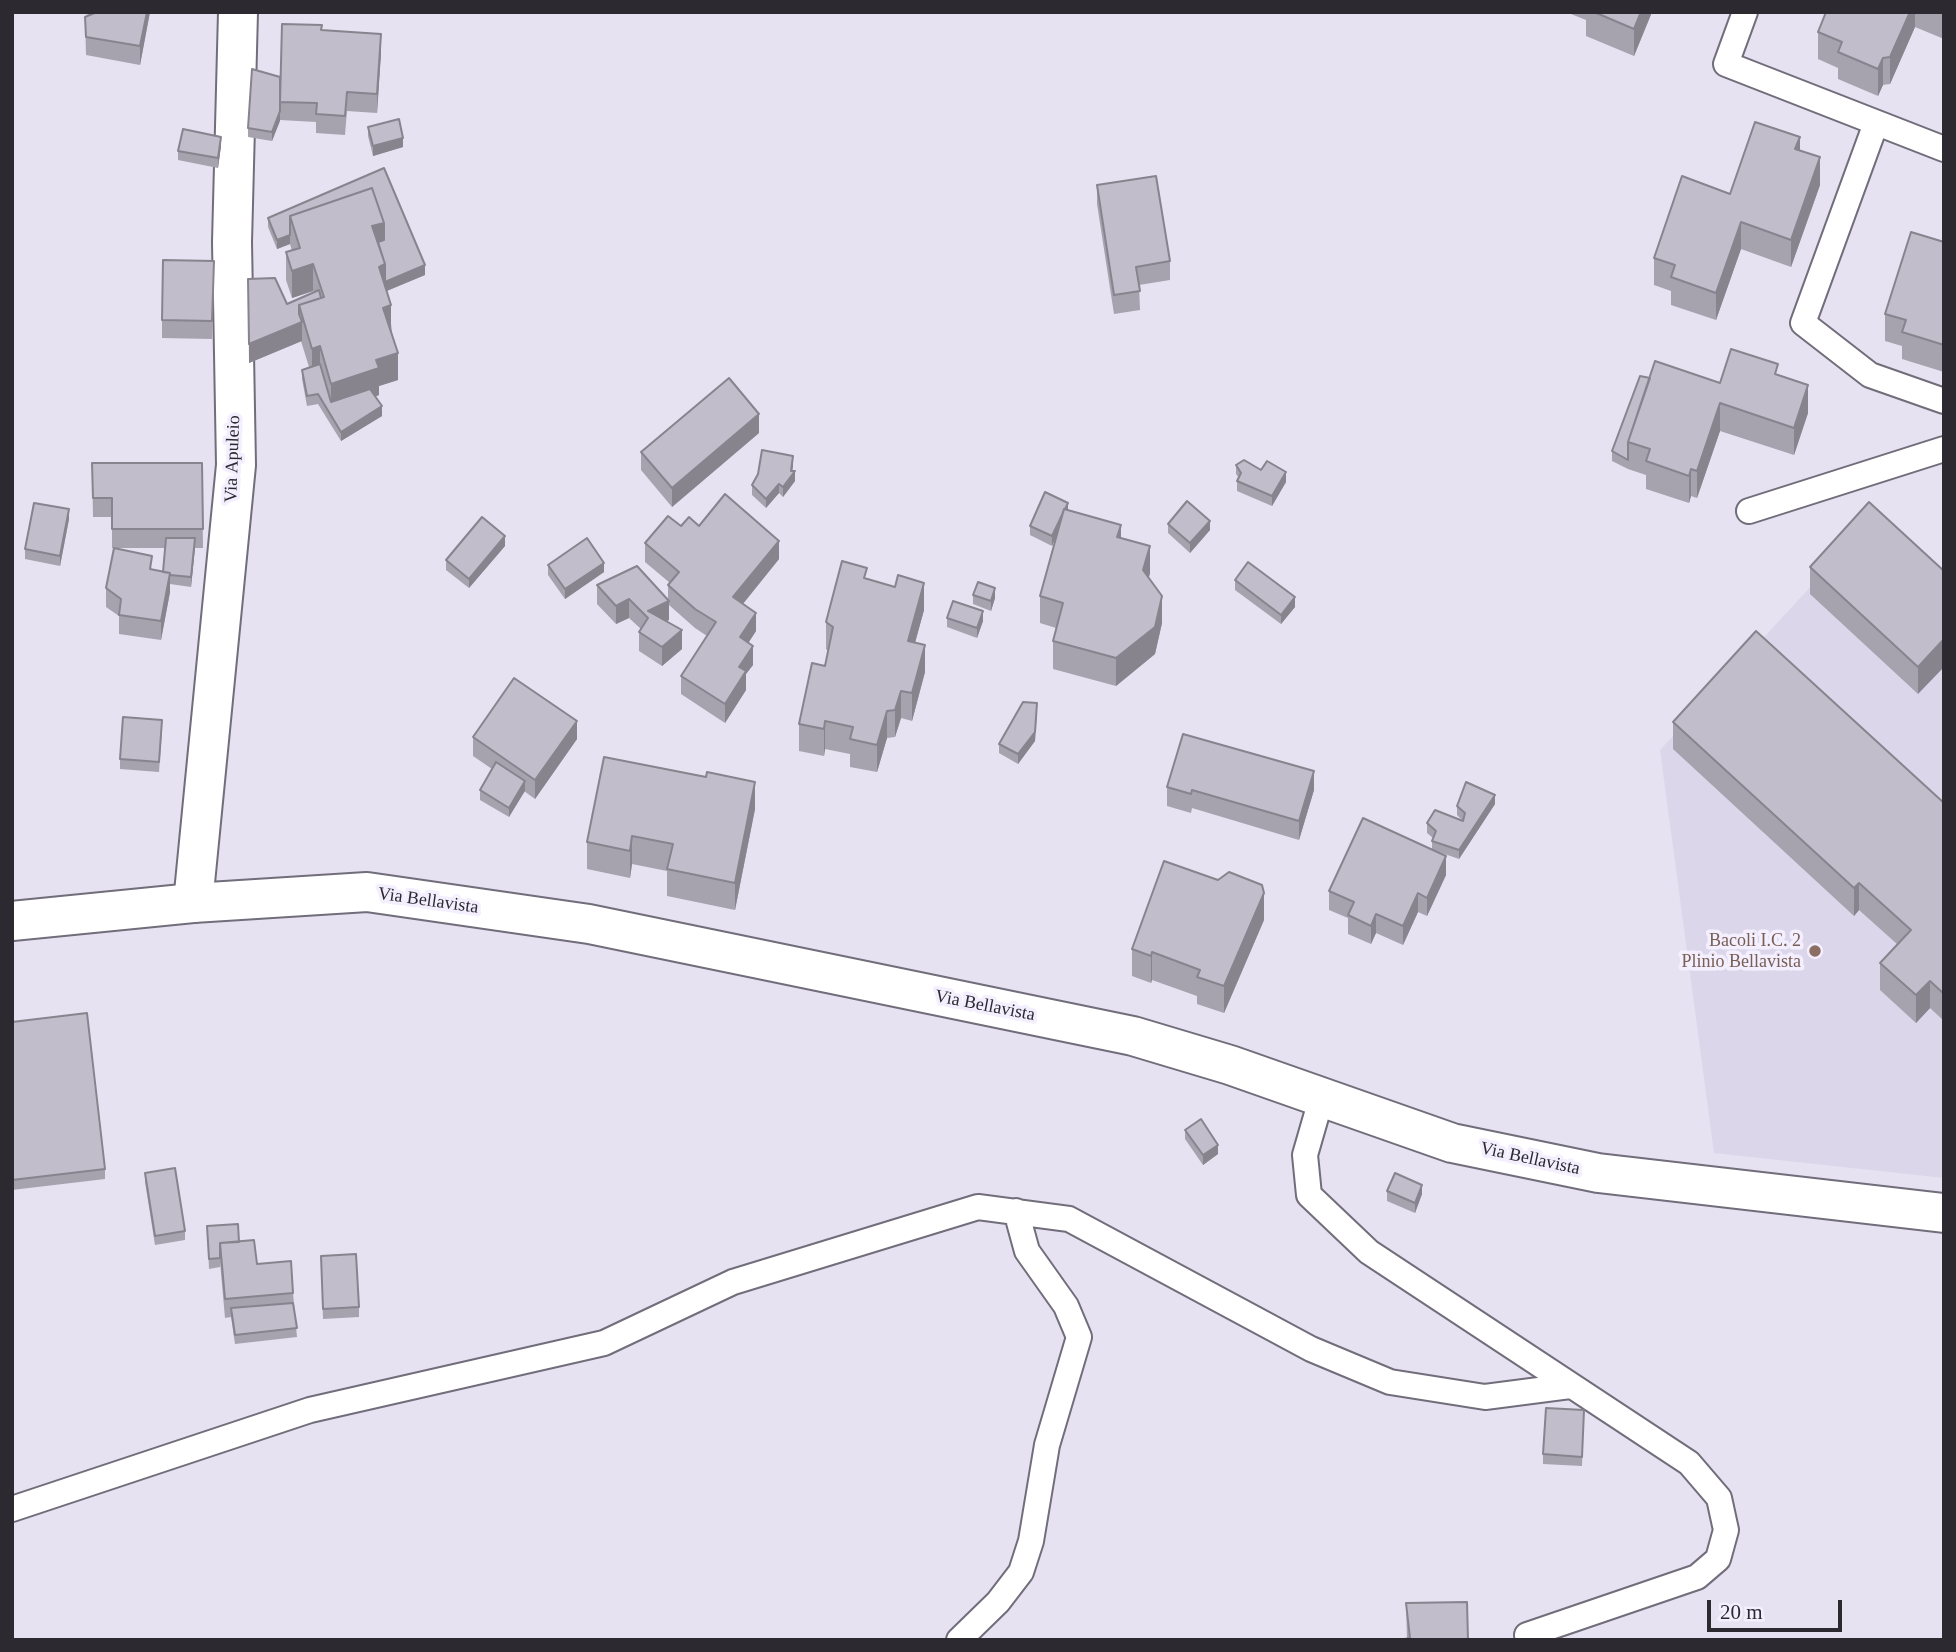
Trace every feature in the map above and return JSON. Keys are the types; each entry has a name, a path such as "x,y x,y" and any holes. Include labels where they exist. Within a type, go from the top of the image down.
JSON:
{"street":[{"name":"Via Apuleio","path":"193,903 236,465 232,242 238,12"},
{"name":"Via Bellavista","path":"12,921 193,903 367,892 589,924 1133,1036 1230,1065 1452,1143 1598,1173 1944,1213"}],"lane":[{"path":"1745,12 1727,64 1944,149"},
{"path":"1875,123 1804,323 1870,375 1944,401"},
{"path":"1749,511 1944,449"},
{"path":"1322,1096 1306,1155 1309,1195 1369,1252 1689,1462 1719,1498 1726,1530 1718,1559 1697,1577 1527,1635"},
{"path":"12,1509 310,1410 604,1343 733,1282 978,1208 1069,1219 1311,1349 1390,1382 1485,1397 1570,1385"},
{"path":"959,1640 998,1602 1021,1572 1031,1541 1047,1445 1079,1337 1066,1306 1027,1251 1016,1211"}],"shaded area":[{"name":"Bacoli I.C. 2 Plinio Bellavista","path":"1872,520 1944,589 1944,1178 1714,1153 1660,750"}],"building":[{"path":"97,12 147,12 140,46 86,37 85,17"},
{"path":"1594,12 1641,12 1634,29"},
{"path":"1826,12 1910,12 1890,57 1883,58 1878,69 1838,52 1842,42 1818,32"},
{"path":"282,24 322,25 321,30 381,34 377,94 347,92 345,116 316,114 317,103 280,102"},
{"path":"252,69 280,77 280,111 272,132 248,128"},
{"path":"399,119 403,138 373,146 368,127"},
{"path":"1755,122 1800,137 1795,149 1820,157 1791,240 1741,222 1716,293 1671,277 1675,265 1654,258 1682,176 1730,194"},
{"path":"183,129 221,137 218,158 178,151"},
{"path":"384,168 425,265 385,282 385,264 378,242 384,240 384,223 372,188 290,216 290,235 277,240 268,218"},
{"path":"1156,176 1170,261 1136,267 1140,291 1114,295 1097,185"},
{"path":"372,188 384,223 372,226 385,264 379,267 391,305 383,308 398,353 376,360 379,368 331,384 320,346 312,349 299,305 324,297 313,264 292,271 286,252 300,248 290,216"},
{"path":"1911,232 1944,242 1944,345 1902,332 1906,320 1885,314"},
{"path":"163,260 214,261 212,321 162,320"},
{"path":"275,278 287,304 319,290 321,298 299,305 302,322 249,344 248,279"},
{"path":"1731,349 1778,364 1775,374 1808,385 1794,428 1720,403 1697,471 1691,469 1689,476 1646,461 1650,449 1628,442 1655,361 1720,383"},
{"path":"320,364 331,402 370,389 382,406 341,432 318,394 307,396 302,370"},
{"path":"1640,376 1650,378 1628,442 1628,460 1612,451"},
{"path":"729,378 759,414 672,488 641,452"},
{"path":"762,450 793,456 791,471 795,471 783,487 779,484 766,499 752,485 758,474"},
{"path":"1244,460 1261,470 1267,461 1286,472 1272,496 1237,481 1241,473 1236,465"},
{"path":"92,463 202,463 203,529 112,529 112,498 93,498"},
{"path":"1045,492 1068,503 1052,536 1030,526"},
{"path":"725,494 779,541 733,597 756,613 740,637 753,646 739,667 746,671 725,704 681,676 716,622 695,609 668,585 679,572 645,543 668,516 681,526 689,517 699,526"},
{"path":"1187,501 1210,521 1190,543 1168,524"},
{"path":"1869,502 1944,571 1944,639 1918,667 1810,567"},
{"path":"34,503 69,509 60,556 25,549"},
{"path":"1064,509 1121,525 1117,537 1150,546 1143,570 1162,596 1155,627 1116,658 1053,641 1063,603 1040,596"},
{"path":"482,517 505,536 469,579 446,560"},
{"path":"166,538 195,538 191,577 163,572"},
{"path":"587,538 604,563 565,589 548,565"},
{"path":"114,548 152,556 150,569 170,573 161,621 119,615 121,599 106,588"},
{"path":"842,561 867,568 864,578 895,587 898,575 924,583 908,641 925,645 912,693 901,691 895,710 887,711 877,745 850,739 853,727 825,721 824,729 799,724 812,663 825,666 833,627 826,622"},
{"path":"1248,562 1295,597 1281,615 1235,580"},
{"path":"637,566 669,601 648,611 682,630 662,647 639,632 648,618 629,599 616,606 597,585"},
{"path":"978,582 995,588 991,601 973,595"},
{"path":"953,601 983,611 977,628 947,618"},
{"path":"1756,631 1944,803 1944,994 1930,981 1916,995 1880,963 1911,930 1859,883 1854,888 1673,722"},
{"path":"514,678 577,721 535,780 473,737"},
{"path":"1023,702 1037,703 1035,732 1018,754 999,744"},
{"path":"123,717 162,720 159,762 120,759"},
{"path":"1183,734 1314,771 1299,821 1192,790 1191,794 1167,787"},
{"path":"604,757 706,777 707,772 755,782 735,883 667,869 673,844 632,836 630,851 587,842"},
{"path":"496,762 525,781 509,808 480,790"},
{"path":"1466,782 1495,795 1459,850 1432,841 1436,831 1427,823 1435,810 1463,821 1465,813 1457,806"},
{"path":"1363,818 1446,856 1427,898 1418,893 1403,926 1376,914 1371,926 1348,915 1354,902 1329,891"},
{"path":"1164,861 1218,880 1229,872 1262,885 1264,893 1224,986 1197,977 1200,970 1152,952 1151,956 1132,949"},
{"path":"87,1013 105,1169 12,1180 12,1022"},
{"path":"1201,1119 1218,1145 1203,1155 1185,1130"},
{"path":"175,1168 185,1231 155,1236 145,1173"},
{"path":"1395,1173 1422,1185 1415,1203 1387,1191"},
{"path":"238,1224 239,1242 220,1243 220,1258 209,1259 207,1226"},
{"path":"254,1240 257,1264 291,1261 293,1293 225,1299 220,1243"},
{"path":"356,1254 359,1307 323,1309 321,1256"},
{"path":"293,1303 297,1328 235,1335 231,1308"},
{"path":"1546,1408 1584,1410 1582,1457 1543,1454"},
{"path":"1467,1602 1468,1640 1399,1640 1410,1638 1406,1603"}],"place":[{"name":"Bacoli I.C. 2 Plinio Bellavista","path":"1815,951"}]}
